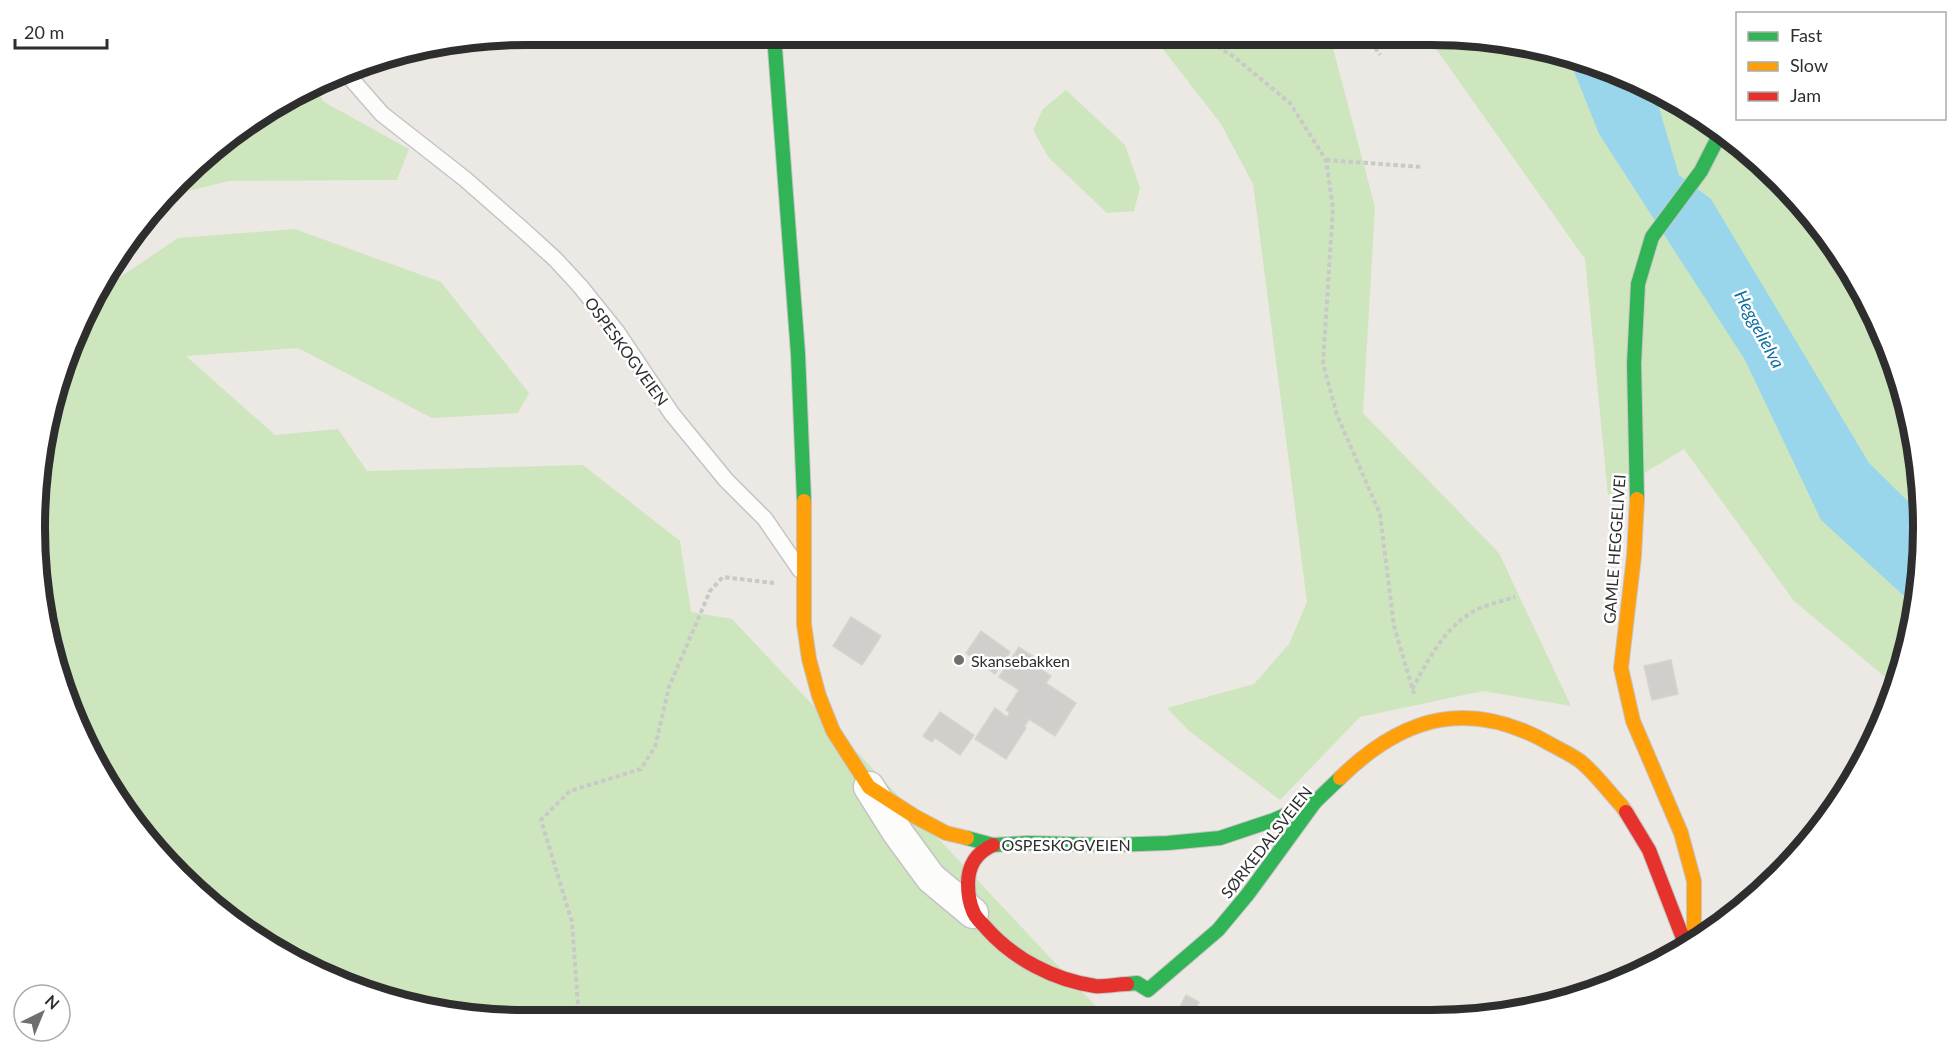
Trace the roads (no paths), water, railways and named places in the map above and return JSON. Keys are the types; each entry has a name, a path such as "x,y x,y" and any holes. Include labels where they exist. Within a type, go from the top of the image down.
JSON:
{"street":[{"name":"OSPESKOGVEIEN","path":"775,45 798,354 804,470 804,624 809,660 819,696 833,731 869,787 914,816 946,832 993,845 1123,844 1220,838 1274,820 1315,802"},
{"name":"GAMLE HEGGELIVEI","path":"1694,932 1694,881 1681,833 1633,721 1621,668 1634,556 1637,507 1635,364 1638,284 1652,237 1701,171 1717,140"},
{"name":"SØRKEDALSVEIEN","path":"973,913 1000,943 1021,959 1058,976 1096,986 1137,983 1148,990 1218,930 1248,894 1315,802 1355,763 1386,741 1429,721 1457,717 1505,723 1533,733 1580,761 1621,804 1649,850 1683,938"},
{"path":"869,787 898,834 932,878 973,913"},
{"path":"973,913 968,888 968,873 974,859 982,850 993,845"}],"lane":[{"name":"OSPESKOGVEIEN","path":"351,79 382,114 465,179 522,229 580,286 617,332 672,414 726,480 765,519 805,582"}],"water":[{"name":"Heggelielva","path":"1572,67 1615,82 1657,102 1679,175 1711,199 1869,463 1912,505 1912,559 1908,599 1821,520 1745,360 1599,134"}],"place":[{"name":"Skansebakken","path":"959,660"}]}
